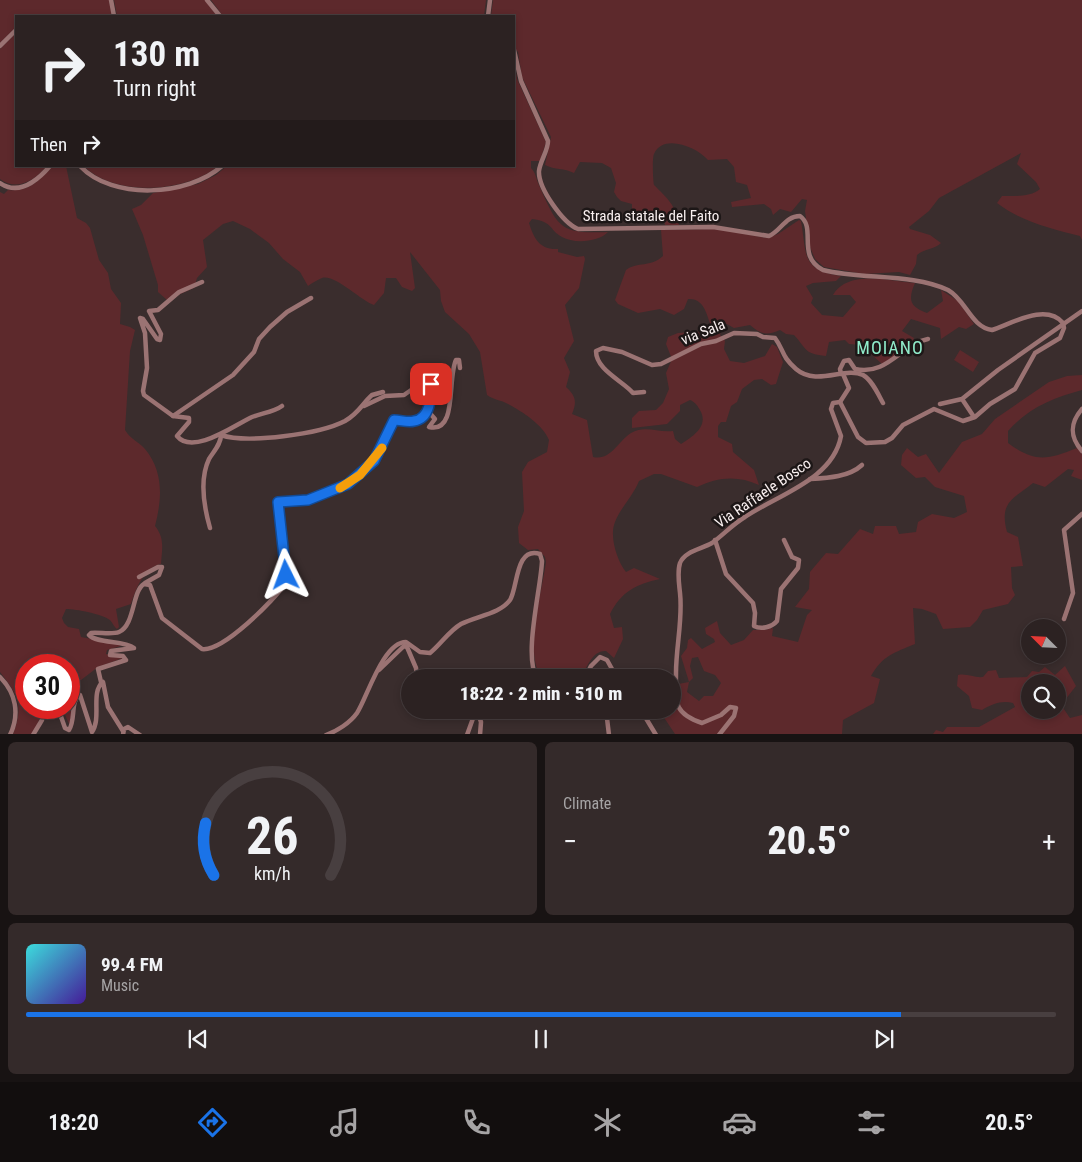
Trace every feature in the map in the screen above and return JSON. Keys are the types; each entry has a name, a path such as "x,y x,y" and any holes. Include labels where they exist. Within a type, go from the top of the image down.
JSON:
{"street":[{"path":"111,0 114,15"},
{"path":"208,0 219,15"},
{"path":"488,15 490,0"},
{"path":"0,46 15,31"},
{"name":"Strada statale del Faito","path":"515,54 521,81 548,141 539,172 540,179 560,214 571,227 578,229 713,227 769,236 787,219 793,216 800,216 806,224 807,248 811,262 823,270 934,285 955,295 972,317 986,329 992,330 1044,314 1055,316 1063,323"},
{"path":"0,183 11,188 32,184 49,167"},
{"path":"81,167 90,174 119,188 132,190 172,188 190,184 215,172 221,167"},
{"path":"202,282 179,292 158,310 149,312 161,334 160,340 156,339 144,319 139,319 146,340 147,368 143,393 147,398 173,416 190,418 189,422 178,434 180,439 200,441 221,435 249,418 282,406"},
{"path":"173,416 233,375 254,352 259,340 270,327 287,312 311,298"},
{"path":"940,404 962,399 975,387 1082,311"},
{"path":"928,339 914,341 902,355 873,370 856,369 849,360 844,361 840,369 849,388 840,402 858,437 866,443 886,442 903,425 934,409 963,421 974,418 994,401 1015,389 1035,353 1060,338 1064,328 1063,323"},
{"name":"via Sala","path":"644,392 633,393 600,363 596,352 603,348 622,352 652,364 661,364 701,344 716,341 734,333 757,334 763,337 775,338 783,357 797,370 821,376 842,374"},
{"path":"427,410 435,418 428,426 430,428 445,424 450,407 450,385 456,360 458,360 460,368"},
{"path":"842,374 850,372 862,375 873,385 883,403"},
{"path":"144,584 150,586 162,618 194,644 206,649 226,641 263,609 286,583 286,554 278,502 308,500 348,484 374,461 394,420 418,420 427,410 431,384 426,380 412,391 398,396 385,396 364,406 335,426 307,433 253,439 221,435"},
{"path":"364,406 372,395 384,392"},
{"path":"962,399 974,418"},
{"name":"Via Raffaele Bosco","path":"719,734 734,716 737,709 734,706 721,715 702,723 685,717 678,706 676,670 681,606 678,570 680,562 689,554 715,540 745,516 809,479 832,458 840,442 841,432 831,409 833,403 840,402"},
{"path":"1082,409 1075,416 1071,428 1072,436 1082,451"},
{"path":"210,528 204,506 205,476 209,460 220,441 221,435"},
{"path":"809,479 844,474 856,470 862,465"},
{"path":"1064,619 1073,593 1064,530 1082,514"},
{"path":"715,540 726,574 753,603 755,612 754,626 762,628 772,626 777,621 781,589 799,565 799,560 792,557 784,540"},
{"path":"326,734 349,722 358,711 376,671 403,642 409,643 420,652 430,653 452,629 506,605 515,588 518,567 531,553 536,553 540,554 542,561 531,647 533,669"},
{"path":"138,577 162,567 159,575 138,590 131,616 122,630 116,633 91,633 89,636 94,639 115,642 134,648 111,651 110,655 124,656 126,660 98,669 101,682 106,690 108,707 123,733 128,727 140,734"},
{"path":"376,671 404,646 408,647 413,656 415,669"},
{"path":"589,669 600,657 607,660 612,669"},
{"path":"0,677 11,690 16,704 15,718 10,734"},
{"path":"80,695 92,732 98,715 97,695 101,682"},
{"path":"33,734 42,719"},
{"path":"62,719 65,728 69,730 73,719"},
{"path":"467,734 473,719"},
{"path":"480,719 480,734"},
{"path":"607,719 609,734"},
{"path":"647,719 656,734"}],"shaded area":[{"path":"0,0 109,0 112,15 15,15 15,28 0,43"},
{"path":"114,0 205,0 216,15 117,15"},
{"path":"211,0 486,0 484,15 222,15"},
{"path":"493,0 1082,0 1082,240 1080,236 1026,220 997,203 1002,196 1027,195 1040,189 1036,182 1017,164 1021,153 939,198 929,211 909,227 910,229 930,235 941,243 917,255 916,264 910,275 899,272 864,274 824,267 815,259 810,247 805,211 807,200 802,199 791,212 780,209 773,215 771,209 764,204 732,207 731,202 751,198 747,185 736,182 734,167 727,159 708,160 696,151 680,144 665,144 658,148 654,154 653,165 654,185 673,207 679,225 665,225 663,215 647,213 642,217 632,214 632,204 621,201 614,192 616,183 611,168 602,163 580,162 574,173 545,165 551,137 522,77 518,52 515,48 515,15 491,15"},
{"path":"15,34 15,167 46,167 31,180 19,184 6,183 0,179 0,49"},
{"path":"515,67 517,79 546,142 540,161 531,161 531,168 551,211 563,226 571,230 580,232 608,232 593,240 573,241 562,237 544,222 532,219 529,223 533,234 542,245 577,257 584,256 585,259 579,288 565,305 574,341 564,358 570,372 566,387 575,399 572,414 587,420 593,457 605,456 610,453 626,436 636,431 646,429 673,431 675,439 681,444 701,427 703,417 695,403 690,400 680,405 680,411 667,424 632,428 632,418 639,411 656,410 663,403 669,389 666,373 672,359 666,344 668,337 678,333 706,331 710,323 703,306 693,299 688,299 684,309 674,315 660,309 638,313 618,304 615,300 626,270 653,262 663,256 661,230 719,229 767,238 778,234 799,220 801,221 808,259 812,265 819,270 841,276 836,281 813,283 806,286 813,298 811,303 822,315 843,317 856,302 850,295 833,295 840,287 849,282 870,278 915,283 911,294 912,302 914,306 927,313 943,301 941,290 958,301 974,324 966,329 959,327 941,339 940,328 911,319 902,331 914,338 911,346 882,364 861,345 849,344 845,340 829,342 826,356 819,355 807,350 794,335 786,334 780,330 764,333 750,325 734,328 723,322 720,335 725,341 724,349 730,361 744,363 765,356 772,344 777,347 783,362 776,384 771,385 762,379 754,380 742,389 737,402 731,406 726,422 721,422 718,426 718,437 732,444 733,452 754,470 759,485 728,478 712,481 697,487 661,474 654,474 639,481 615,522 613,541 620,562 626,572 634,568 660,579 644,583 630,590 614,606 610,614 614,628 622,627 623,639 614,658 606,651 601,651 594,656 586,669 537,669 534,652 534,637 546,562 545,557 538,549 528,550 519,543 518,527 524,511 522,472 528,462 547,452 549,440 546,434 526,415 508,404 487,395 480,352 469,334 445,312 440,290 410,252 415,288 412,291 402,287 396,278 386,278 384,293 374,305 334,280 322,278 308,286 300,272 283,259 269,243 250,229 233,221 223,224 203,240 207,267 197,278 194,288 167,300 158,292 158,285 143,235 132,209 141,205 153,193 198,184 216,175 226,167 515,167"},
{"path":"52,167 66,167 77,218 86,223 90,228 99,260 108,273 111,289 121,303 120,324 135,330 130,351 125,430 129,436 145,449 156,467 160,496 155,526 162,539 162,553 161,564 150,569 145,574 131,604 116,609 119,627 117,629 110,620 82,611 66,609 62,618 68,627 79,629 81,637 118,644 121,646 107,650 106,654 123,658 98,667 80,680 80,654 15,654 15,694 0,672 0,192 4,194 8,190 22,189 34,184"},
{"path":"85,167 216,167 188,182 150,188 131,187 113,183 97,176"},
{"path":"960,350 979,362 973,372 954,360"},
{"path":"1082,375 1082,390 1042,405 1024,416 1008,431 1008,443 1026,454 1041,458 1077,448 1082,454 1082,480 1071,476 1074,470 1068,469 1045,487 1033,483 1014,498 1006,508 1005,522 1007,532 1018,537 1023,566 1011,567 1012,588 1015,595 1008,604 983,610 970,627 943,629 936,614 913,608 915,644 885,659 875,669 871,676 880,679 874,703 843,720 842,734 675,734 665,719 681,719 681,684 689,682 681,656 687,648 688,640 691,638 702,649 715,642 714,639 706,634 705,628 717,621 720,633 731,645 744,640 753,630 773,628 772,636 798,642 807,615 812,610 795,607 809,589 810,572 826,553 838,554 860,529 873,534 875,526 896,526 899,534 916,532 918,522 932,514 954,518 967,512 964,496 935,487 925,477 916,478 901,465 902,455 907,448 918,457 926,454 939,473 962,442 982,434 995,419 1049,382 1067,376","holes":["698,657 704,671 715,675 721,683 713,696 704,696 699,701 687,692 689,682 693,678 690,666 692,658"]},
{"path":"1065,666 1076,686 1066,699 1066,674 1056,674"},
{"path":"1045,667 1054,674 1030,674 1032,671 1039,672"},
{"path":"996,670 999,678 1021,677 1021,719 1066,719 1066,712 1070,718 1082,715 1082,734 933,734 936,730 943,732 947,727 979,727 1015,707 1013,703 1001,702 982,710 972,708 969,696 957,686 958,675 983,677 988,671"},
{"path":"17,719 39,719 36,729 31,734 13,734"}],"slow traffic":[{"path":"340,488 360,475 374,461 382,448"}],"district":[{"name":"MOIANO","path":"890,347"}],"route":[{"path":"286,575 286,554 278,502 284,500 308,500 348,484 360,475 374,461 394,420 412,422 423,416 430,400 431,384"}]}
